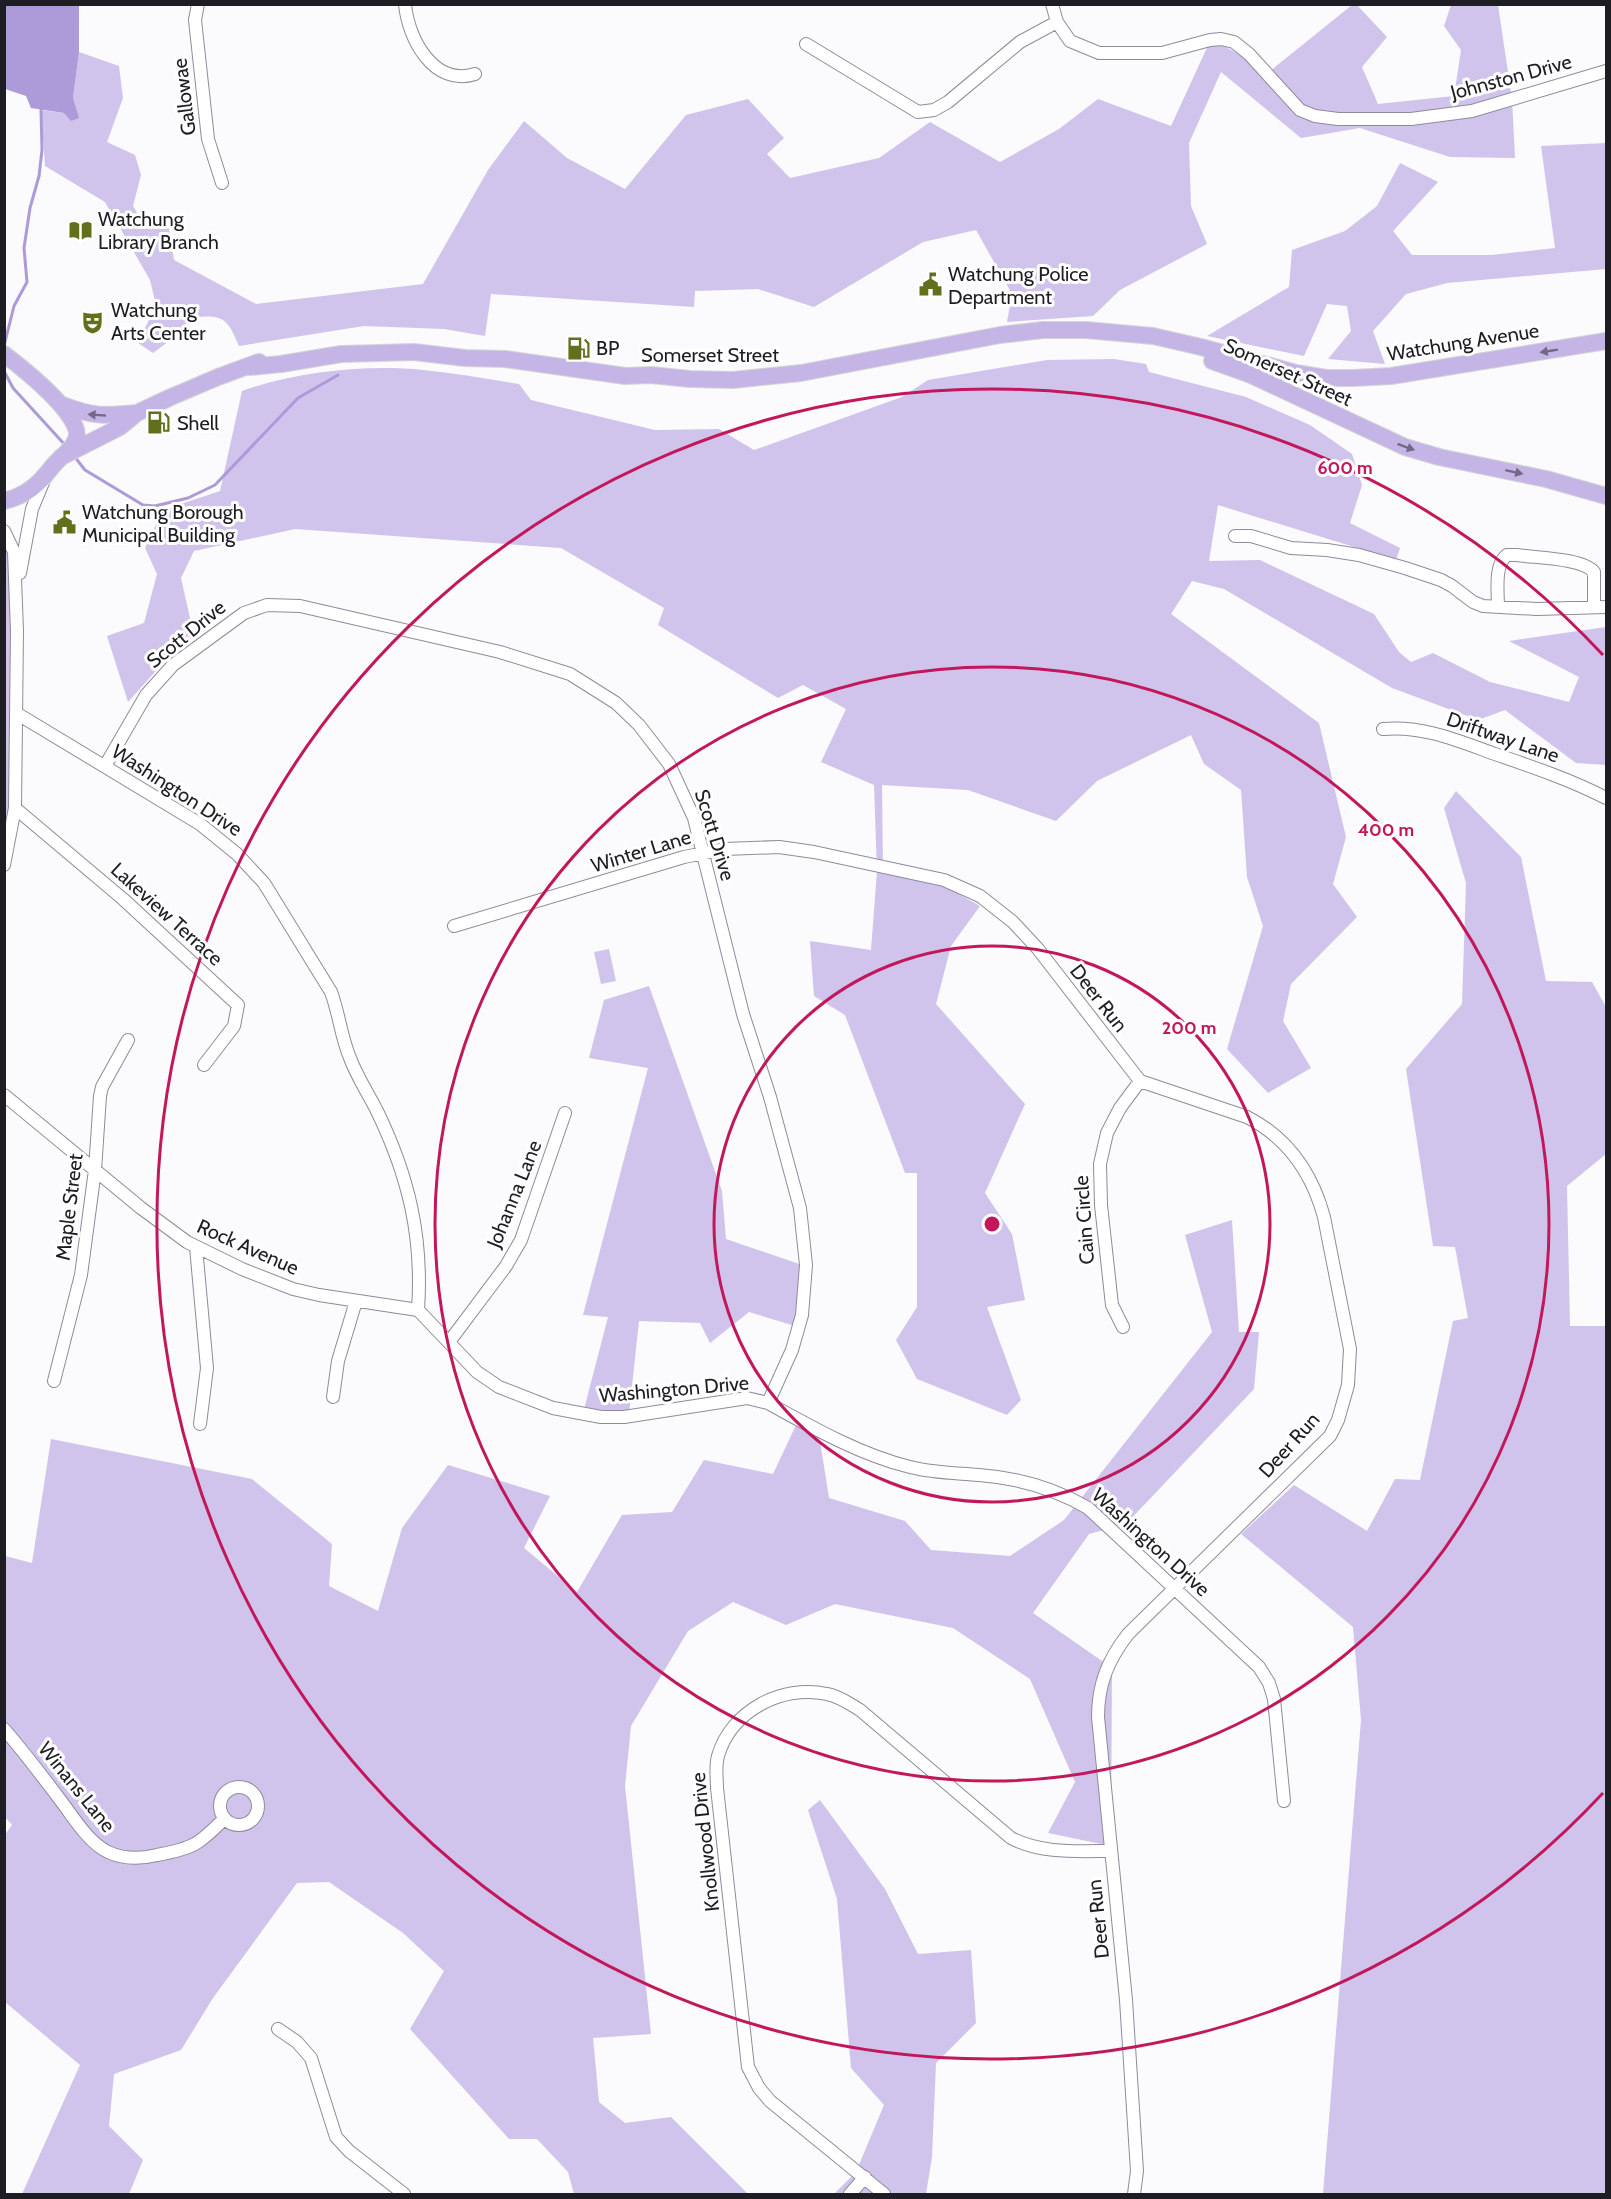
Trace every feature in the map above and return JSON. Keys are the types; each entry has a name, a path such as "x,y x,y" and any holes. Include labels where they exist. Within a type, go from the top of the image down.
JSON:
{"main road":[{"name":"Somerset Street","path":"4,501 25,493 45,477 58,460 77,446 120,427 137,413 218,377 250,367 366,352 414,352 465,358 505,359 625,376 651,375 710,380 779,376 1000,335 1043,330 1076,330 1153,336 1201,346 1279,369 1326,378"},
{"name":"Somerset Street","path":"625,376 650,386 713,391 757,389 810,382 1008,345 1049,341 1107,341 1171,351 1229,366 1387,440 1424,454 1546,479 1606,496"},
{"name":"Watchung Avenue","path":"1326,378 1391,376 1606,342"},
{"path":"4,349 14,362 60,403 75,424 77,446"},
{"path":"1359,426 1326,405 1323,398 1325,390 1332,383 1391,376"},
{"name":"Somerset Street","path":"60,403 88,414 107,416 137,413"}],"street":[{"name":"Gallowae","path":"198,4 195,20 208,139 222,183"},
{"path":"405,4 406,19 416,44 433,65 448,74 460,76 476,74"},
{"name":"Johnston Drive","path":"1052,4 1057,22 1070,41 1099,53 1162,53 1210,40 1221,39 1234,42 1250,54 1300,110 1315,116 1338,119 1411,119 1472,111 1606,71"},
{"path":"806,44 918,112 934,110 948,102 1020,42 1057,22"},
{"path":"17,589 32,509 45,477"},
{"path":"4,531 14,552 17,589 15,808 4,865"},
{"path":"1235,536 1243,534 1291,548 1328,550 1371,558 1441,580 1473,602 1483,606 1498,607 1537,609 1600,607 1594,572 1589,566 1577,563 1508,555 1501,562 1498,607"},
{"name":"Scott Drive","path":"105,766 146,695 172,665 244,613 267,604 300,606 500,652 570,674 616,703 639,725 669,764 694,818 743,1014 771,1097 800,1208 806,1265 802,1315 792,1350 768,1403"},
{"name":"Washington Drive","path":"16,713 200,824 237,854 264,884 318,968 337,1006 349,1056 386,1131 412,1203 419,1252 418,1310 477,1372 499,1387 552,1408 580,1415 624,1416 747,1398 768,1403 879,1459 940,1473 1007,1479 1063,1493 1088,1508 1259,1667 1269,1683 1274,1699 1284,1801"},
{"name":"Driftway Lane","path":"1383,729 1414,729 1441,735 1585,787 1606,798"},
{"name":"Lakeview Terrace","path":"15,808 123,899 238,1005 234,1026 204,1065"},
{"name":"Winter Lane","path":"454,926 703,852 779,847 844,858"},
{"name":"Deer Run","path":"844,858 944,880 980,896 998,909 1038,950 1140,1081 1247,1117 1273,1132 1306,1170 1318,1197 1350,1349 1348,1385 1338,1420 1330,1436 1128,1634 1112,1654 1098,1701 1126,2000 1137,2171 1134,2194"},
{"name":"Maple Street","path":"54,1381 81,1275 95,1170 100,1096 102,1087 128,1040"},
{"name":"Cain Circle","path":"1123,1327 1112,1305 1101,1205 1100,1164 1107,1133 1120,1108 1140,1081"},
{"name":"Rock Avenue","path":"4,1095 141,1208 196,1247 292,1289 418,1310"},
{"name":"Johanna Lane","path":"449,1342 506,1266 521,1240 565,1113"},
{"path":"196,1247 207,1368 200,1425"},
{"path":"333,1397 338,1361 356,1301"},
{"name":"Knollwood Drive","path":"884,2194 817,2142 770,2101 759,2088 748,2067 717,1788 717,1759 723,1741 754,1708 772,1697 794,1692 828,1694 841,1698 860,1710 1011,1838 1026,1846 1043,1850 1111,1851"},
{"name":"Winans Lane","path":"4,1729 97,1844 122,1858 149,1857 185,1850 204,1838 224,1819"},
{"path":"278,2030 297,2042 311,2058 336,2137 349,2151 404,2194"},
{"path":"850,2194 865,2177"}],"shaded area":[{"path":"5,4 79,5 79,52 73,98 79,118 71,121 64,113 31,108 26,96 5,89"},
{"path":"1352,5 1357,5 1387,37 1362,67 1378,104 1454,96 1461,50 1444,26 1451,5 1498,5 1512,99 1515,158 1450,157 1360,128 1301,138 1221,72 1189,143 1191,206 1207,244 1120,290 1093,316 1007,322 1012,294 976,230 923,242 814,307 758,289 695,291 694,307 491,294 485,336 444,329 364,326 239,346 231,328 222,319 209,316 190,318 180,333 153,353 138,343 156,305 150,280 105,202 45,166 41,110 64,113 73,98 79,52 119,66 123,98 107,142 135,155 141,175 133,206 146,228 169,228 174,260 256,304 423,284 488,170 524,121 567,158 625,189 686,115 748,99 784,138 767,154 790,178 879,158 930,122 1000,162 1059,129 1098,99 1171,126 1211,39 1270,71"},
{"path":"1606,143 1606,269 1447,283 1406,294 1373,331 1385,364 1328,359 1351,331 1347,306 1327,304 1304,356 1207,336 1289,287 1292,250 1345,231 1377,206 1400,163 1438,182 1393,231 1412,255 1491,255 1555,248 1541,146"},
{"path":"1114,359 1146,364 1149,372 1246,397 1310,425 1352,454 1362,485 1350,523 1400,548 1396,560 1218,505 1209,561 1260,560 1374,614 1399,652 1411,662 1433,653 1490,682 1569,702 1579,677 1509,641 1606,627 1606,765 1576,763 1505,710 1478,720 1392,688 1224,589 1192,581 1171,614 1319,723 1346,837 1333,884 1357,917 1291,984 1283,1021 1311,1068 1268,1093 1227,1049 1263,926 1247,877 1241,790 1204,764 1191,735 1097,781 1056,821 968,790 882,785 883,873 946,887 980,906 951,946 936,1004 1025,1104 985,1193 1012,1234 1025,1300 987,1307 1021,1400 1007,1415 917,1379 896,1340 917,1307 917,1173 905,1173 845,1015 814,996 810,941 871,950 877,871 874,785 821,762 846,709 803,685 778,698 658,625 664,608 561,548 295,529 194,551 181,578 194,636 162,664 128,702 107,636 144,623 157,574 145,548 163,510 220,491 242,391 263,384 308,374 355,369 401,368 447,373 519,384 531,400 655,430 719,429 754,450 902,397 928,380 1047,360"},
{"path":"5,531 9,538 15,808 5,865"},
{"path":"1456,791 1521,857 1546,981 1592,982 1606,1007 1606,1154 1567,1186 1570,1326 1606,1326 1606,2194 1323,2194 1361,1720 1353,1627 1241,1534 1294,1485 1367,1531 1395,1479 1420,1480 1453,1321 1468,1318 1455,1247 1433,1246 1406,1069 1462,1004 1466,883 1444,808"},
{"path":"609,949 616,981 601,984 594,952"},
{"path":"649,986 722,1191 726,1239 811,1268 805,1329 749,1312 710,1343 700,1323 639,1321 628,1423 582,1417 608,1317 583,1315 648,1068 589,1058 604,1000"},
{"path":"1232,1220 1239,1332 1259,1332 1254,1389 1126,1524 1089,1534 1033,1613 1112,1668 1111,1846 1048,1833 1075,1782 1030,1679 953,1628 835,1604 786,1625 733,1602 688,1631 631,1726 625,1786 651,2034 593,2038 599,2102 625,2123 671,2117 748,2194 574,2194 568,2172 537,2139 509,2139 410,2029 444,1971 403,1933 329,1882 297,1883 213,1998 181,2050 114,2074 109,2126 143,2160 129,2194 22,2194 80,2065 5,2002 4,1836 12,1825 5,1817 5,1556 32,1563 51,1439 252,1479 332,1544 329,1586 378,1611 402,1528 448,1465 550,1496 524,1548 577,1592 622,1515 672,1512 704,1460 773,1474 797,1423 819,1435 829,1498 905,1521 931,1550 1010,1556 1064,1520 1212,1332 1185,1235"},
{"path":"820,1800 885,1889 918,1954 971,1950 976,2023 936,2063 932,2157 926,2194 834,2194 856,2172 884,2105 851,2068 837,1899 808,1810"}],"waterway":[{"path":"4,346 14,306 27,282 24,248 30,208 39,176 42,150 41,110"},
{"path":"4,371 13,388 66,446"},
{"path":"74,456 85,470 143,505 155,506 188,498 215,485 298,398 338,375"}],"place":[{"name":"Watchung Library Branch","path":"80,230"},
{"name":"Watchung Police Department","path":"930,285"},
{"name":"Watchung Arts Center","path":"93,322"},
{"name":"BP","path":"578,348"},
{"name":"Shell","path":"159,423"},
{"name":"Watchung Borough Municipal Building","path":"64,523"}]}
